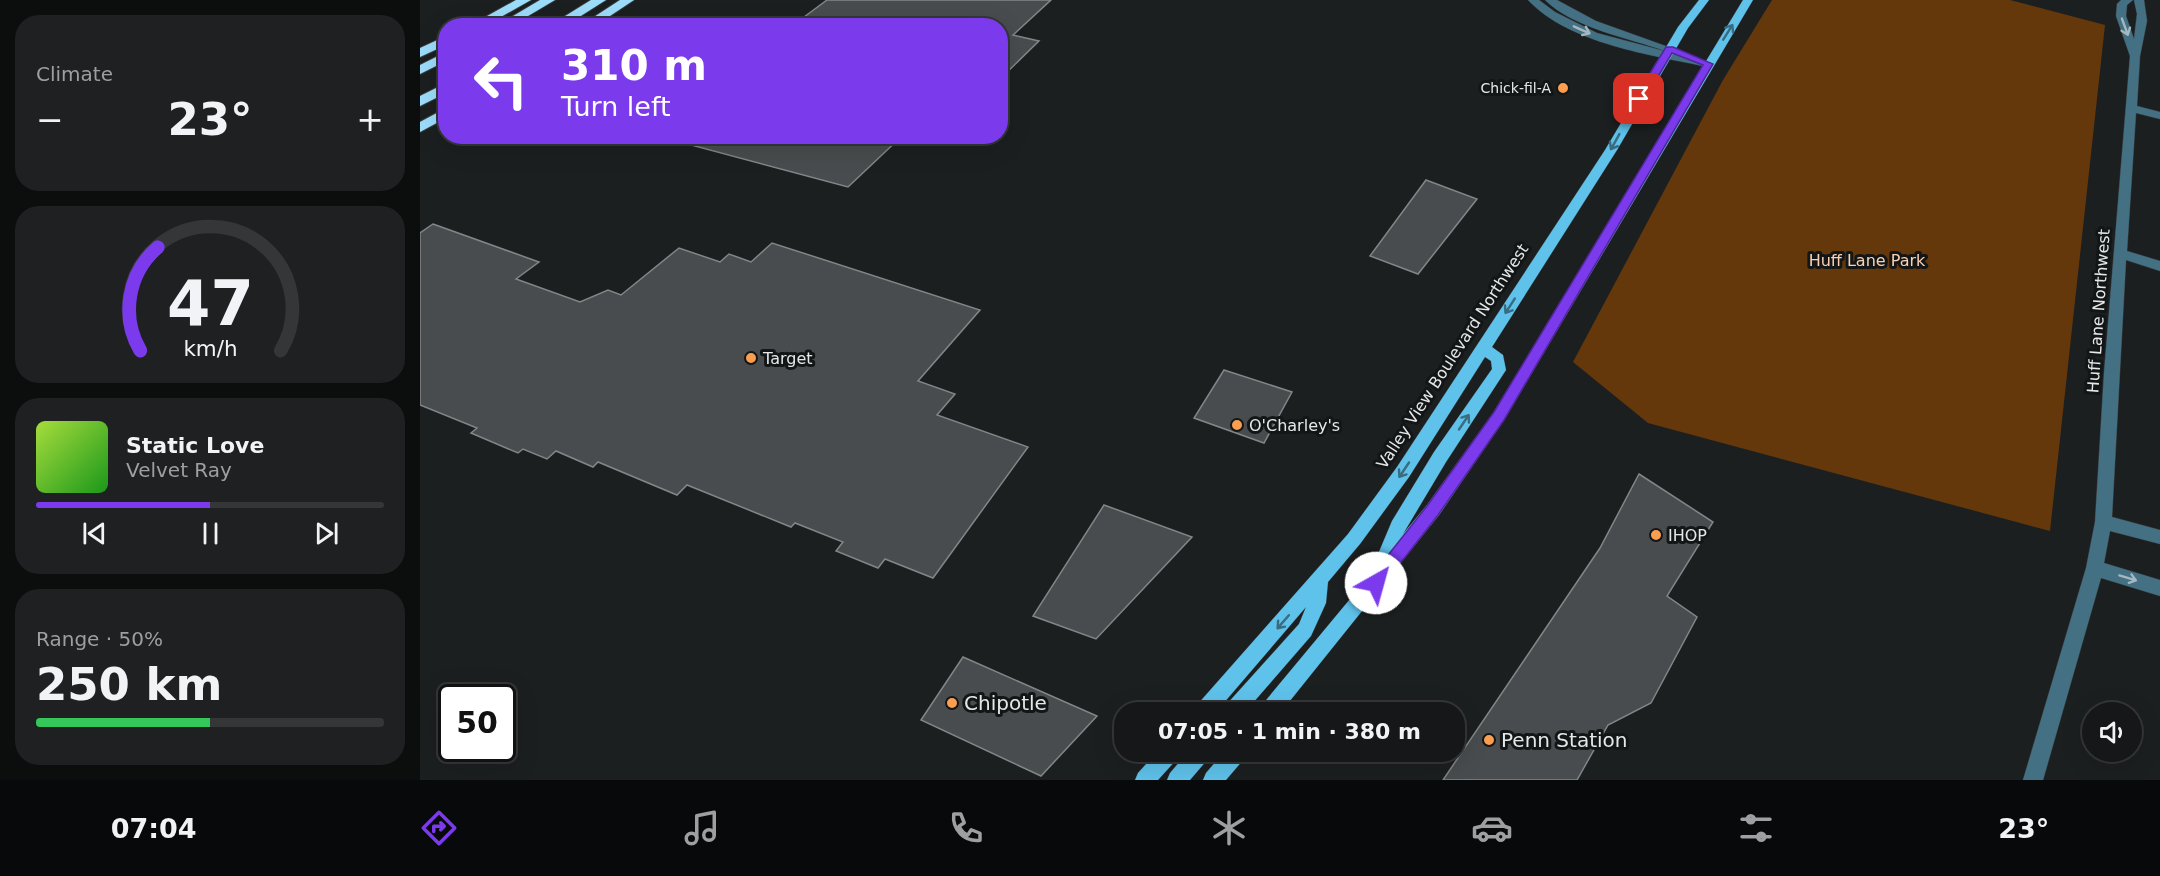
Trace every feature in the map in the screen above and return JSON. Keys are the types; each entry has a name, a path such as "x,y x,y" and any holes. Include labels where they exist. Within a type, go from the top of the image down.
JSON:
{"highway":[{"path":"490,18 525,0"},
{"path":"516,18 549,0"},
{"path":"569,18 600,0"},
{"path":"599,18 628,0"},
{"path":"420,52 438,44"},
{"path":"420,70 438,60"},
{"path":"420,102 438,92"},
{"path":"420,128 438,117"}],"main road":[{"name":"Valley View Boulevard Northwest","path":"1213,702 1354,538 1403,472 1611,150 1668,52 1704,0"},
{"path":"1277,702 1433,510 1499,416 1748,0"},
{"path":"1376,583 1398,526 1440,457 1499,369 1498,359 1484,348"},
{"path":"1242,702 1305,630 1317,603 1319,580"},
{"path":"1145,780 1161,762"},
{"path":"1177,780 1192,762"},
{"path":"1213,780 1228,762"}],"street":[{"path":"1527,0 1536,3 1558,19 1604,39 1668,52"},
{"path":"1550,0 1589,22 1668,52 1708,64"},
{"path":"1555,0 1566,11"},
{"name":"Huff Lane Northwest","path":"2128,0 2122,4 2121,16 2135,56"},
{"name":"Huff Lane Northwest","path":"2033,780 2095,568 2103,522 2135,56 2142,27 2143,9 2139,0"},
{"path":"2132,108 2160,116"},
{"path":"2120,253 2160,266"},
{"path":"2103,522 2160,537"},
{"path":"2095,568 2160,588"}],"green space":[{"name":"Huff Lane Park","path":"1772,0 2010,0 2105,25 2050,531 1648,423 1573,362 1723,80"}],"building":[{"path":"827,0 1051,0 1013,35 1039,41 1008,71 1008,18 803,18"},
{"path":"687,144 894,144 848,187"},
{"path":"1426,180 1477,199 1418,274 1370,256"},
{"path":"433,224 539,262 516,279 580,302 608,290 621,295 679,248 720,262 729,254 751,262 772,243 980,310 918,381 955,394 937,415 1028,447 933,578 885,559 878,568 836,551 843,542 795,523 791,527 687,485 677,495 598,462 593,467 556,451 547,459 523,449 518,453 471,433 477,428 420,405 420,233"},
{"path":"1224,370 1292,392 1264,443 1194,418"},
{"path":"1639,474 1713,522 1667,596 1697,617 1651,703 1608,725 1577,780 1443,780 1455,762 1465,762 1465,747 1600,548"},
{"path":"1104,505 1192,537 1096,639 1033,616"},
{"path":"963,657 1097,716 1041,776 921,720"}],"place":[{"name":"Chick-fil-A","path":"1563,88"},
{"name":"Target","path":"751,358"},
{"name":"O'Charley's","path":"1237,425"},
{"name":"IHOP","path":"1656,535"},
{"name":"Chipotle","path":"952,703"},
{"name":"Penn Station","path":"1489,740"}],"route":[{"path":"1376,583 1433,510 1499,416 1708,64 1670,49 1639,99"}]}
